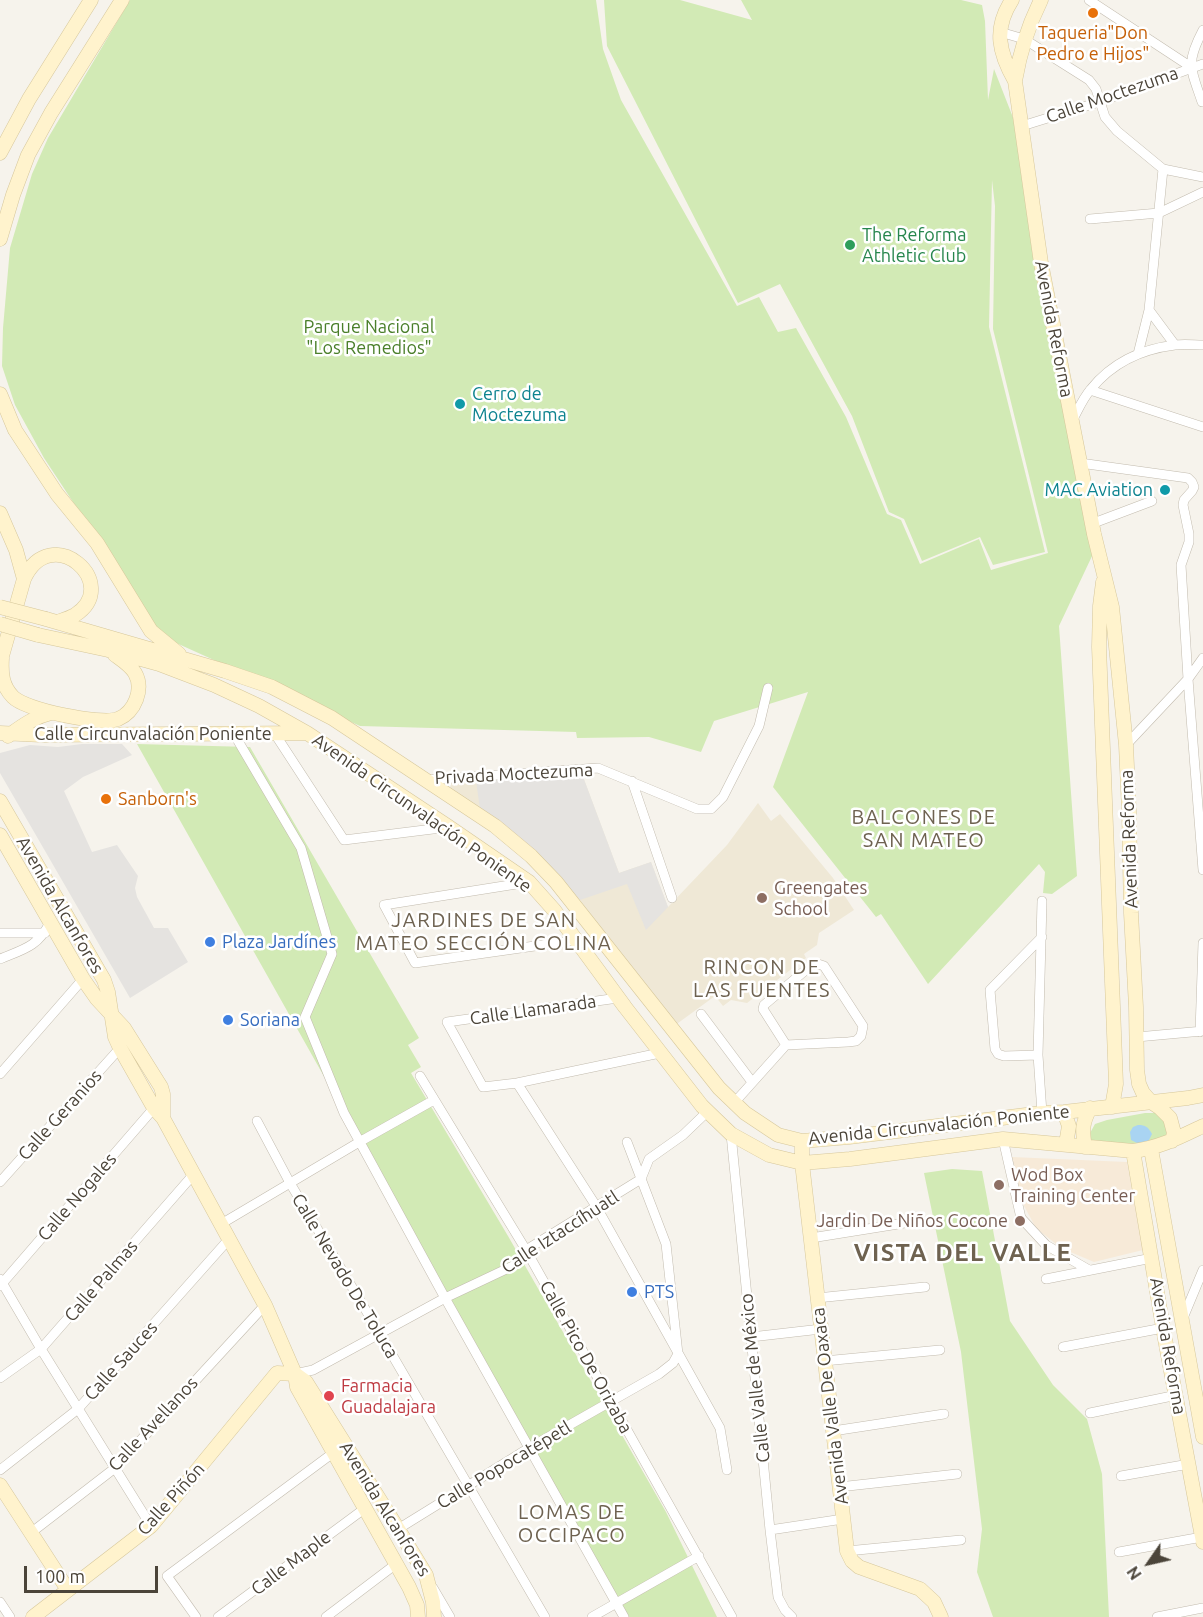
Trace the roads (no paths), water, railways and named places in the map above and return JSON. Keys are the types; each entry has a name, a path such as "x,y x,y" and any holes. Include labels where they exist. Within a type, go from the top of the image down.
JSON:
{"main road":[{"path":"0,153 29,99 90,0"},
{"path":"0,239 28,155 51,113 122,0"},
{"name":"Avenida Reforma","path":"1041,0 1024,39 1015,81 1041,263 1092,524 1112,607 1126,745 1139,1084 1151,1102 1170,1118 1174,1133 1172,1141"},
{"name":"Avenida Reforma","path":"1006,3 1000,44 1005,63 1015,81"},
{"path":"0,394 15,430 57,494 97,543 152,631 185,659"},
{"path":"0,513 16,550 24,579"},
{"path":"51,620 73,617 82,610 91,591 86,570 65,555 53,555 39,560 28,570 24,579 1,661 3,681 13,697 21,703 32,708 93,721 108,721 126,715 134,705 139,683 130,666 108,650"},
{"name":"Avenida Reforma","path":"1104,574 1100,606 1099,647 1115,1075 1112,1107"},
{"name":"Avenida Circunvalación Poniente","path":"0,607 185,659 272,687 332,718 495,826 548,873 719,1088 745,1113 777,1135 802,1141 849,1137 1203,1095"},
{"name":"Avenida Circunvalación Poniente","path":"0,624 159,664 214,685 259,706 307,733 529,882 554,910 618,998 705,1109 731,1134 769,1155 802,1163 1003,1139 1133,1151 1151,1149 1203,1126"},
{"path":"3,737 35,718 53,712"},
{"name":"Calle Circunvalación Poniente","path":"3,737 307,733"},
{"name":"Avenida Alcanfores","path":"0,801 104,980 115,1037 120,1048 160,1110 265,1305 295,1374 297,1387 409,1587 417,1605 418,1617"},
{"path":"1105,812 1116,815 1129,811"},
{"name":"Avenida Alcanfores","path":"0,835 48,928 97,999 133,1040 160,1087 160,1110"},
{"path":"1110,916 1119,907 1131,913"},
{"path":"1115,1075 1119,1078 1130,1078 1137,1070"},
{"path":"691,1092 706,1087 710,1077"},
{"path":"705,1109 708,1095 719,1088"},
{"path":"1084,1147 1082,1128 1090,1108"},
{"path":"1064,1112 1069,1126 1066,1144"},
{"path":"849,1137 850,1159"},
{"name":"Avenida Valle De Oaxaca","path":"802,1141 802,1163 847,1551"},
{"name":"Avenida Reforma","path":"1151,1149 1203,1437"},
{"name":"Avenida Reforma","path":"1133,1151 1164,1334 1203,1539"},
{"path":"1140,1186 1148,1182 1157,1185"},
{"path":"1164,1334 1179,1345 1186,1346"},
{"name":"Calle Piñón","path":"33,1617 151,1526 277,1373 295,1374"},
{"name":"Avenida Alcanfores","path":"295,1374 306,1382 426,1575"},
{"path":"0,1485 68,1590"},
{"path":"847,1551 852,1561 859,1567 920,1589 934,1602 941,1617"},
{"path":"409,1587 426,1575 433,1602 434,1617"}],"street":[{"path":"1089,0 1191,68"},
{"path":"1202,102 1191,68 1193,49 1203,30"},
{"path":"1000,32 1024,39 1089,80 1095,89 1105,117 1117,131 1163,169 1203,177"},
{"name":"Calle Moctezuma","path":"1022,126 1099,102 1203,64"},
{"path":"1138,354 1149,310 1163,169"},
{"path":"1090,219 1159,213 1203,192"},
{"path":"1149,310 1175,345"},
{"path":"1072,421 1090,390 1110,370 1123,361 1138,354 1175,345 1203,345"},
{"path":"1090,390 1203,427"},
{"path":"1080,463 1188,478 1194,487 1183,505 1189,542 1181,565 1203,870"},
{"path":"1092,524 1152,501"},
{"path":"1126,745 1188,680 1203,658"},
{"name":"Privada Moctezuma","path":"424,780 598,768 697,809 711,809 723,797 759,726 768,688"},
{"path":"234,734 301,848 332,954 305,1017 345,1113 445,1298 624,1617"},
{"path":"275,734 344,840 449,827"},
{"path":"632,781 672,898"},
{"path":"529,882 384,905 415,963 577,940"},
{"path":"1042,901 1038,1055 1042,1113"},
{"path":"0,933 48,928"},
{"path":"0,959 32,946 48,928"},
{"path":"1038,1055 1004,1056 998,1054 995,1049 990,990 1042,937"},
{"path":"1137,1037 1201,1032 1203,943"},
{"path":"734,1103 786,1045 848,1042 856,1041 861,1036 863,1026 824,966 813,964 764,1005 763,1009 786,1045"},
{"path":"0,1074 83,979"},
{"name":"Calle Llamarada","path":"517,1083 483,1088 447,1022 618,998"},
{"path":"701,1014 752,1082"},
{"name":"Calle Geranios","path":"0,1182 120,1048"},
{"path":"660,1053 517,1083 596,1206 720,1428 727,1470"},
{"name":"Calle Pico De Orizaba","path":"420,1076 526,1250 732,1617"},
{"path":"221,1224 434,1100"},
{"name":"Calle Iztaccíhuatl","path":"295,1374 314,1370 445,1298 517,1264 526,1250 641,1179 649,1159 683,1135 705,1109"},
{"name":"Calle Nogales","path":"1,1283 160,1110"},
{"name":"Calle Nevado De Toluca","path":"256,1121 290,1183 545,1617"},
{"name":"Calle Valle de México","path":"731,1134 778,1597 792,1617"},
{"path":"1003,1139 1021,1218 1046,1245 1089,1270"},
{"path":"627,1142 666,1244 678,1354"},
{"name":"Calle Palmas","path":"0,1378 41,1349 193,1175"},
{"path":"811,1238 917,1221"},
{"name":"Calle Sauces","path":"0,1470 78,1409 229,1239"},
{"path":"1046,1279 1152,1258"},
{"path":"1182,1320 1203,1270"},
{"path":"1,1283 151,1526"},
{"path":"817,1298 925,1287"},
{"name":"Calle Avellanos","path":"32,1532 115,1468 265,1305"},
{"path":"751,1337 821,1329"},
{"path":"1063,1347 1164,1334"},
{"path":"824,1361 940,1350"},
{"name":"Calle Popocatépetl","path":"398,1529 530,1448 659,1374 673,1363 678,1354"},
{"path":"1190,1367 1203,1376"},
{"path":"1090,1413 1177,1395"},
{"path":"833,1431 944,1414"},
{"path":"196,1617 166,1575 333,1453"},
{"path":"1121,1476 1189,1464"},
{"path":"839,1487 957,1474"},
{"name":"Calle Maple","path":"218,1617 364,1509"},
{"path":"770,1530 843,1519"},
{"path":"1119,1552 1203,1539"},
{"path":"847,1551 961,1540"},
{"path":"592,1617 699,1556"},
{"path":"326,1617 396,1564"},
{"name":"Avenida Alcanfores","path":"426,1575 450,1617"},
{"path":"0,1602 10,1617"},
{"path":"1157,1617 1203,1608"}],"water":[{"path":"1138,1125 1143,1125 1152,1134 1148,1142 1141,1145 1131,1140 1130,1132"}],"place":[{"name":"Taqueria\"Don Pedro e Hijos\"","path":"1093,13"},
{"name":"The Reforma Athletic Club","path":"850,245"},
{"name":"Cerro de Moctezuma","path":"460,404"},
{"name":"MAC Aviation","path":"1165,490"},
{"name":"Sanborn's","path":"106,799"},
{"name":"Greengates School","path":"762,898"},
{"name":"Plaza Jardínes","path":"210,942"},
{"name":"Soriana","path":"228,1020"},
{"name":"Wod Box Training Center","path":"999,1185"},
{"name":"Jardin De Niños Cocone","path":"1020,1221"},
{"name":"PTS","path":"632,1292"},
{"name":"Farmacia Guadalajara","path":"329,1396"}],"district":[{"name":"BALCONES DE SAN MATEO","path":"924,828"},
{"name":"JARDINES DE SAN MATEO SECCIÓN COLINA","path":"484,932"},
{"name":"RINCON DE LAS FUENTES","path":"762,978"},
{"name":"VISTA DEL VALLE","path":"963,1253"},
{"name":"LOMAS DE OCCIPACO","path":"572,1524"}],"park label":[{"name":"Parque Nacional \"Los Remedios\"","path":"369,337"}]}
